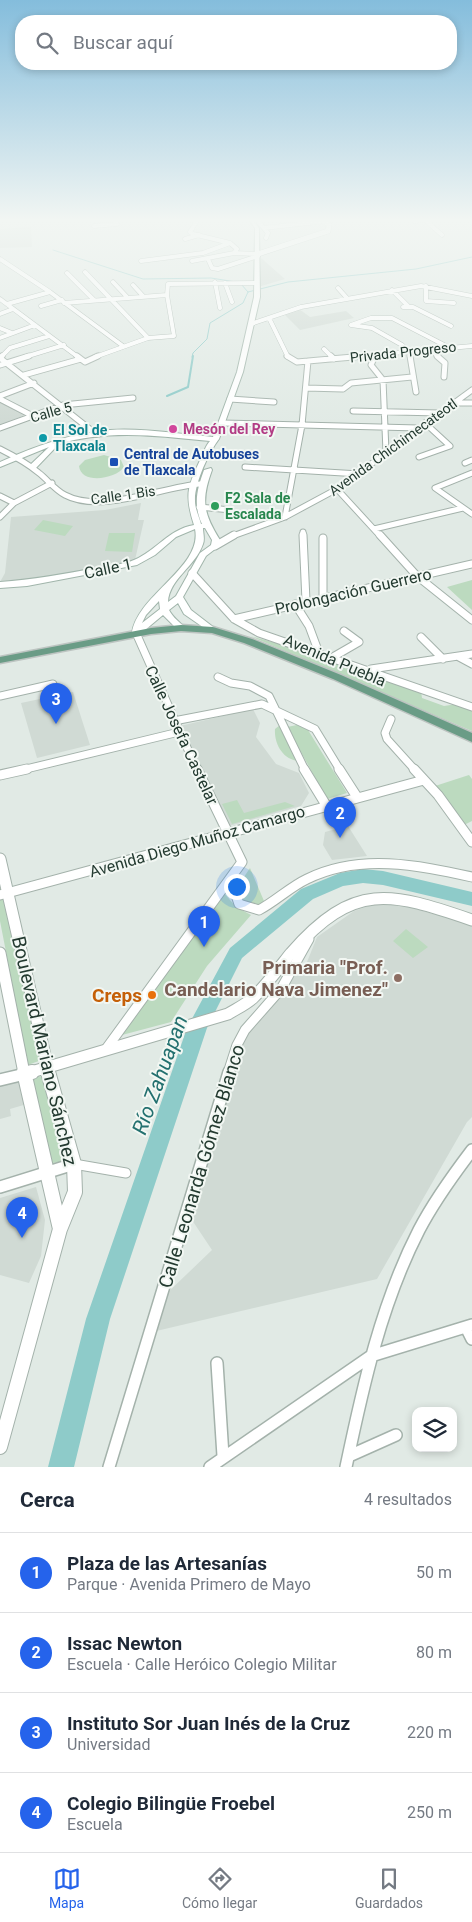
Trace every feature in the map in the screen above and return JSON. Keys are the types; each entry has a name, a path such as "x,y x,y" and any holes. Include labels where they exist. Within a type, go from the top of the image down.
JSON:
{"main road":[{"path":"136,633 179,597 203,555 213,548 215,539 203,528 191,500 218,445 216,439 243,360 252,324 257,298 256,287"},
{"path":"0,465 58,442 96,434 139,433 216,439"},
{"path":"32,467 58,442"},
{"path":"136,633 137,623 141,614 165,590 198,548 203,528 198,507 198,484"},
{"name":"Calle 1","path":"0,585 27,583 134,563 146,557 174,533 186,528 203,528"},
{"path":"198,548 213,548"},
{"path":"165,590 162,600 164,611 182,628"},
{"path":"179,597 187,612 213,630"},
{"name":"Avenida Puebla","path":"0,660 136,633 182,628 213,630 248,641 337,677 472,738"}],"street":[{"path":"43,287 123,346"},
{"path":"81,287 94,300"},
{"path":"101,287 148,338"},
{"path":"118,287 127,297"},
{"path":"135,287 143,296"},
{"path":"0,299 85,362 148,338 174,336 167,295 168,287"},
{"path":"214,287 214,300"},
{"path":"215,287 220,308"},
{"path":"227,287 232,302"},
{"path":"252,324 301,307 346,297 414,287"},
{"path":"426,287 426,302 454,303"},
{"path":"433,287 472,296"},
{"path":"338,288 346,297"},
{"path":"392,290 405,306 451,326"},
{"path":"7,304 50,292"},
{"path":"41,306 63,302 167,295"},
{"path":"0,314 13,309"},
{"path":"269,318 288,358 297,362 308,361 302,425 292,470 285,517"},
{"path":"416,392 405,348 372,328 351,325 370,318 392,318 448,347"},
{"path":"0,338 35,325"},
{"path":"0,328 12,334"},
{"path":"49,336 10,348 0,358 63,405 96,434"},
{"path":"0,366 64,346"},
{"name":"Privada Progreso","path":"308,361 472,346"},
{"name":"Privada Progreso","path":"324,349 334,359"},
{"path":"431,350 445,363 444,377"},
{"path":"375,355 371,365 383,380 386,452"},
{"path":"24,375 81,359"},
{"path":"306,388 343,389 351,383 412,377"},
{"path":"0,398 34,383"},
{"name":"Avenida Chichimecateotl","path":"213,548 229,537 285,517 337,489 472,390"},
{"path":"0,398 33,416"},
{"name":"Calle 5","path":"0,428 63,405 133,398"},
{"path":"230,398 274,402"},
{"path":"453,403 472,403"},
{"path":"353,411 440,412"},
{"path":"222,423 418,428"},
{"path":"418,457 450,446 425,423"},
{"name":"Calle 1 Bis","path":"0,449 32,467 66,496 91,501 198,484"},
{"path":"465,463 472,460"},
{"path":"246,467 359,474"},
{"path":"472,473 434,488 472,514"},
{"path":"0,517 14,503 52,483"},
{"path":"337,489 417,576 472,620"},
{"path":"0,496 14,503"},
{"path":"198,507 231,510"},
{"path":"374,529 463,508"},
{"path":"203,528 229,537"},
{"path":"304,532 306,601"},
{"path":"323,538 323,598"},
{"name":"Prolongación Guerrero","path":"234,618 472,564"},
{"path":"192,573 234,618 259,633 319,652 472,707"},
{"path":"295,604 309,626 319,652"},
{"path":"333,657 359,642 344,630"},
{"name":"Calle Josefa Castelar","path":"136,633 179,732 242,862 231,880"},
{"path":"421,637 443,659"},
{"path":"369,670 472,654"},
{"path":"459,656 472,664"},
{"path":"218,677 231,683 250,686 269,696 274,710 302,765 326,804"},
{"path":"0,696 53,684"},
{"path":"174,721 262,704 315,729 357,797"},
{"path":"391,719 385,733 388,739 438,796 472,842"},
{"path":"0,775 179,732"},
{"name":"Avenida Diego Muñoz Camargo","path":"4,894 326,804 424,780"},
{"name":"Boulevard Mariano Sánchez","path":"0,859 4,894 74,1164 75,1192 60,1230"},
{"path":"231,880 239,904 259,910 306,880 332,868 361,862 427,867 472,877"},
{"path":"106,1049 231,880"},
{"name":"Calle Leonarda Gómez Blanco","path":"108,1467 237,1045 245,1030 281,989 315,929 335,912 361,901 386,897 419,903 472,920"},
{"path":"0,1080 228,1014 242,1007 253,998 315,929"},
{"name":"Boulevard Mariano Sánchez","path":"0,953 34,1122 48,1172 60,1230"},
{"path":"348,1461 371,1356 398,1276 419,1229 449,1180 472,1150"},
{"path":"0,1187 74,1164 126,1173"},
{"path":"0,1447 60,1230"},
{"path":"210,1467 223,1456 371,1356 469,1326 472,1339"},
{"path":"217,1363 223,1456"},
{"path":"348,1461 396,1436"}],"shaded area":[{"path":"299,309 310,317 346,311 354,318 300,330 283,313"},
{"path":"0,401 25,415 0,425"},
{"path":"141,503 138,520 144,520 135,560 24,582 0,582 5,573 11,517 105,510"},
{"path":"73,692 90,745 37,758 21,703"},
{"path":"253,709 260,723 256,737 276,764 299,773 309,793 301,806 229,826 180,726"},
{"path":"348,826 367,856 332,860 323,845 325,832"},
{"path":"395,903 472,925 472,1117 467,1122 377,1279 152,1332 163,1297 212,1250 188,1214 244,1037 307,962 317,937 354,911 374,904"},
{"path":"23,1079 27,1104 10,1109 11,1116 0,1119 0,1085"},
{"path":"36,1187 45,1220 41,1256 29,1283 0,1275 0,1198"}],"green space":[{"path":"104,455 121,460 124,467 114,475 99,478 86,476 81,472 79,466 85,460"},
{"path":"43,520 73,526 65,536 34,530"},
{"path":"109,533 135,533 132,552 105,551"},
{"path":"472,580 472,610 447,587"},
{"path":"250,636 323,656 421,691 422,698 444,706 457,704 472,709 472,731"},
{"path":"280,725 299,761 288,758 278,745 275,729"},
{"path":"297,725 308,730 347,793 327,799 287,727"},
{"path":"469,775 472,779 472,821 464,825 435,786"},
{"path":"237,800 244,813 285,802 295,806 232,824 222,804"},
{"path":"250,868 264,901 258,906 243,903 239,896 244,877"},
{"path":"224,893 236,907 251,915 207,966 171,1022 122,1035"},
{"path":"6,899 44,1059 28,1065 0,921 0,900"},
{"path":"406,929 428,947 413,958 393,941"},
{"path":"48,1075 64,1161 48,1164 31,1078"}],"waterway":[{"path":"244,287 248,292"},
{"path":"248,292 266,287"},
{"path":"192,357 193,353 207,339 210,323 243,303 248,292"},
{"path":"167,396 188,387 193,356"},
{"name":"Río Zahuapan","path":"61,1467 98,1319 197,1028 236,953 307,894 340,880 363,876 383,878 472,899"}],"place":[{"name":"Mesón del Rey","path":"173,429"},
{"name":"El Sol de Tlaxcala","path":"43,438"},
{"name":"Central de Autobuses de Tlaxcala","path":"114,462"},
{"name":"F2 Sala de Escalada","path":"215,506"},
{"name":"Instituto Sor Juan Inés de la Cruz","path":"56,724"},
{"name":"Issac Newton","path":"340,838"},
{"name":"Plaza de las Artesanías","path":"204,947"},
{"name":"Primaria \"Prof. Candelario Nava Jimenez\"","path":"398,978"},
{"name":"Creps","path":"152,995"},
{"name":"Colegio Bilingüe Froebel","path":"22,1238"}]}
